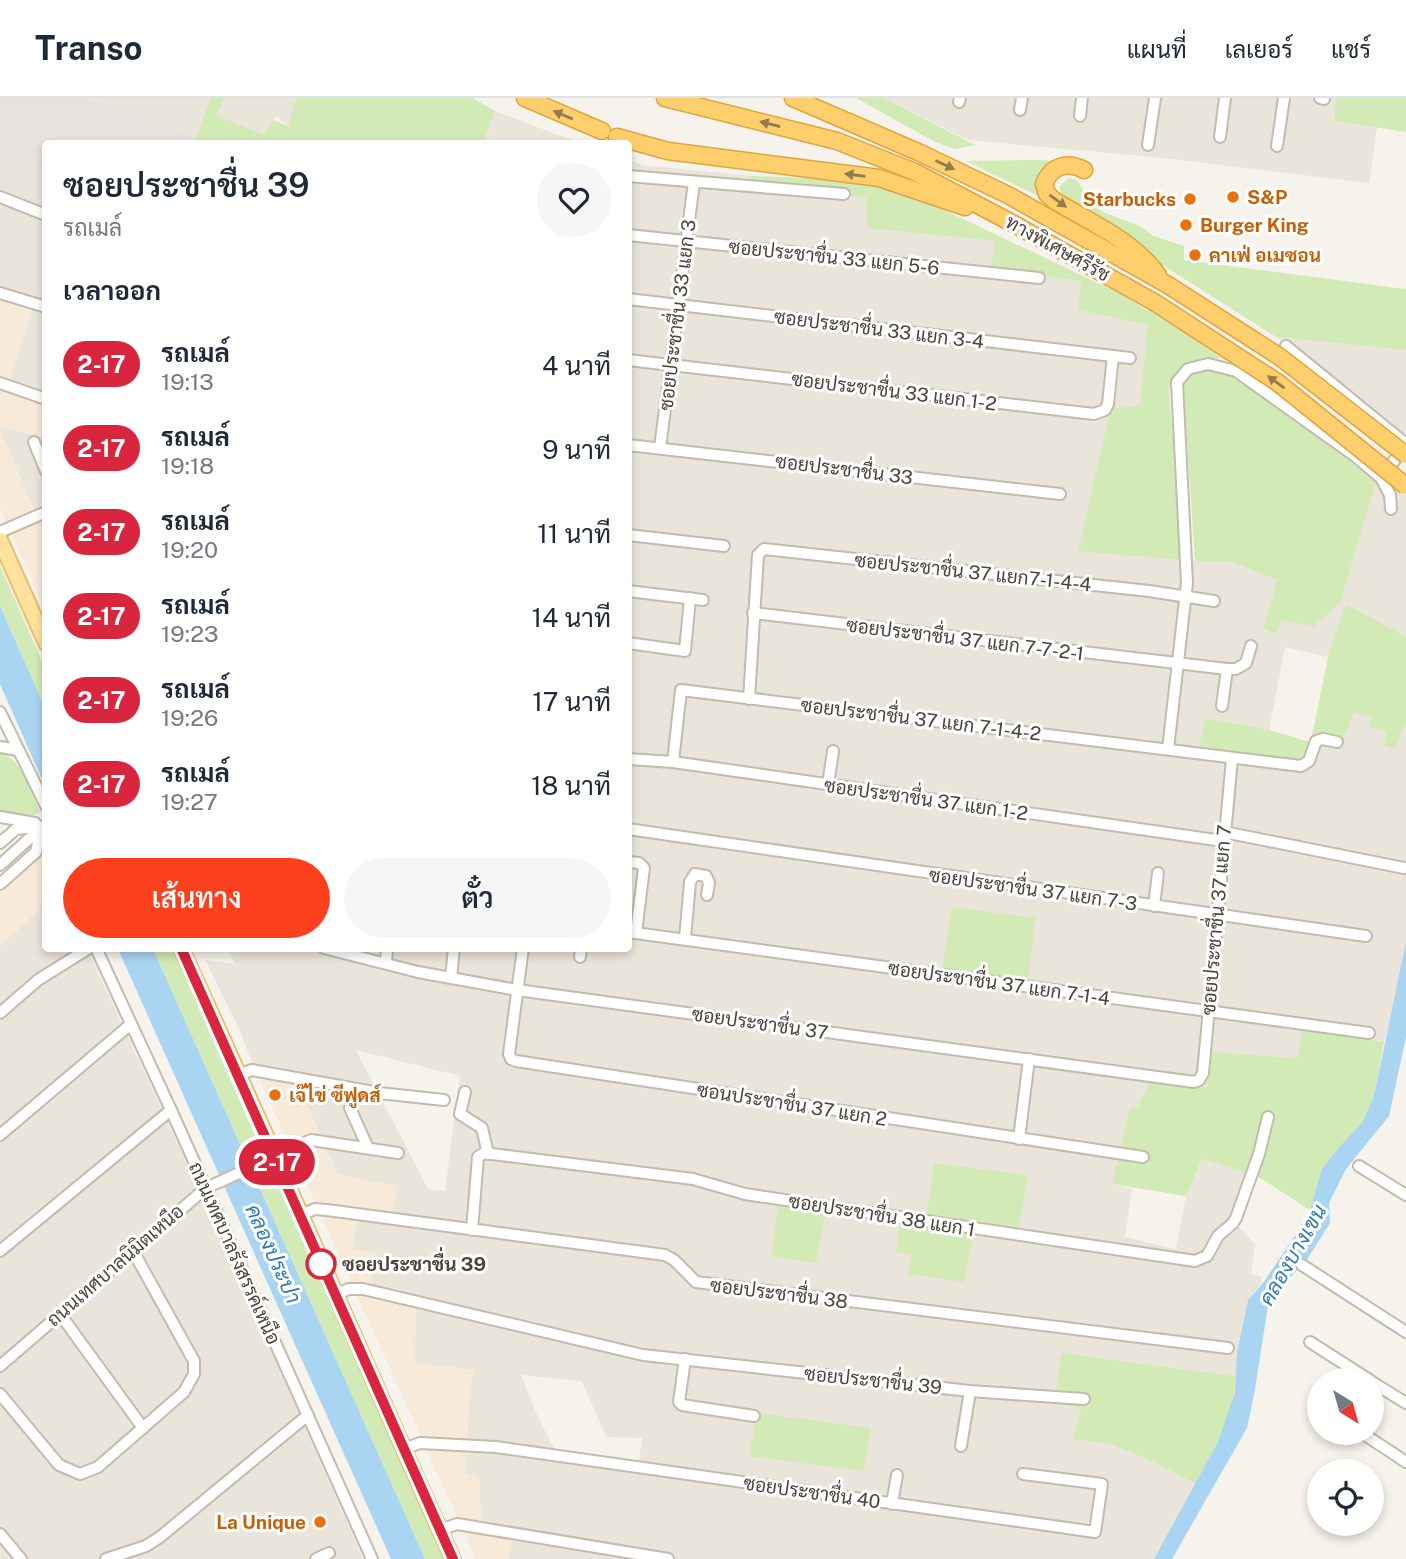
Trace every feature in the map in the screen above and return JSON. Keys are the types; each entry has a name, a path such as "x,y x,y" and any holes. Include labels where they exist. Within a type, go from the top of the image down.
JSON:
{"highway":[{"path":"525,98 609,134 631,140"},
{"name":"ทางพิเศษศรีรัช","path":"665,98 837,141 915,172 1154,302 1277,382 1406,486"},
{"name":"ทางพิเศษศรีรัช","path":"793,98 918,152 1008,195 1166,284 1280,357 1406,455"},
{"path":"820,98 918,152"},
{"path":"632,140 668,150 878,178 1014,224"},
{"path":"1084,170 1075,166 1053,169 1044,184 1047,194 1127,244 1149,261 1166,284"}],"main road":[{"path":"0,539 42,634"},
{"path":"183,952 453,1559"}],"street":[{"path":"1020,110 1022,98"},
{"path":"1080,116 1082,98"},
{"path":"1148,145 1155,98"},
{"path":"1220,136 1225,98"},
{"path":"1277,146 1284,98"},
{"path":"632,176 844,194"},
{"name":"ซอยประชาชื่น 33 แยก 3","path":"660,448 694,182"},
{"path":"0,197 42,213"},
{"name":"ซอยประชาชื่น 33 แยก 5-6","path":"632,235 1039,278"},
{"path":"0,293 42,306"},
{"name":"ซอยประชาชื่น 33 แยก 3-4","path":"632,299 1130,358"},
{"path":"1286,346 1406,444 1381,478"},
{"name":"ซอยประชาชื่น 33 แยก 1-2","path":"632,360 1094,414 1105,410 1108,404 1113,356"},
{"path":"1168,749 1185,597 1187,552 1177,382 1188,369 1208,364 1236,371 1355,456 1381,478 1390,495 1391,509"},
{"path":"0,383 42,398"},
{"path":"34,442 42,461"},
{"name":"ซอยประชาชื่น 33","path":"632,445 1060,494"},
{"path":"0,539 42,514"},
{"path":"632,535 724,546"},
{"name":"ซอยประชาชื่น 37 แยก7-1-4-4","path":"753,613 758,555 760,550 769,548 1149,591 1214,601"},
{"path":"632,591 702,600"},
{"path":"632,644 684,651 690,598"},
{"path":"749,699 753,613"},
{"name":"ซอยประชาชื่น 37 แยก 7-7-2-1","path":"753,613 1227,669"},
{"path":"1222,706 1227,669 1236,669 1246,663 1251,646"},
{"name":"ซอยประชาชื่น 37 แยก 7-1-4-2","path":"673,762 681,690 1301,766 1309,761 1316,741 1323,739 1337,742"},
{"path":"0,712 42,798"},
{"path":"0,747 18,750"},
{"path":"828,785 834,751"},
{"name":"ซอยประชาชื่น 37 แยก 1-2","path":"632,759 673,762 1224,837 1404,868"},
{"name":"ซอยประชาชื่น 37 แยก 7","path":"1199,1080 1203,1073 1232,759"},
{"path":"0,817 35,823 42,828"},
{"path":"0,843 16,829 42,829"},
{"path":"0,865 42,831"},
{"name":"ซอยประชาชื่น 37 แยก 7-3","path":"632,831 1366,936"},
{"path":"0,884 36,852 42,835"},
{"path":"632,862 639,863 644,868 632,932"},
{"path":"1154,906 1158,873"},
{"path":"685,939 690,882 695,874 706,876 709,883 707,895"},
{"name":"ซอยประชาชื่น 37 แยก 7-1-4","path":"632,932 1369,1033"},
{"path":"0,1013 38,980 83,952"},
{"name":"ถนนเทศบาลรังสรรค์เหนือ","path":"98,952 209,1186 372,1559"},
{"name":"ซอยประชาชื่น 37","path":"341,952 418,972 517,990 1191,1082 1199,1080"},
{"path":"386,963 387,952"},
{"path":"451,978 454,952"},
{"path":"517,990 522,952"},
{"name":"ซอนประชาชื่น 37 แยก 2","path":"517,990 509,1054 511,1059 516,1061 1143,1157"},
{"path":"0,1135 131,1024"},
{"path":"1019,1139 1030,1059"},
{"path":"237,1075 252,1070 379,1093 444,1100"},
{"path":"465,1092 460,1114 482,1128 488,1154 478,1157 472,1230"},
{"path":"350,1108 368,1148"},
{"path":"0,1251 171,1110"},
{"name":"ซอยประชาชื่น 38 แยก 1","path":"488,1154 693,1179 745,1194 1195,1261 1207,1256 1218,1236 1236,1218 1259,1154 1268,1117"},
{"name":"ถนนเทศบาลนิมิตเหนือ","path":"0,1366 209,1186 311,1140 398,1153"},
{"path":"1359,1166 1406,1195"},
{"name":"ซอยประชาชื่น 38","path":"301,1215 313,1210 327,1210 665,1255 674,1260 696,1282 1228,1348"},
{"path":"0,1394 59,1465 80,1474 98,1467 184,1392 194,1374 194,1361 133,1251"},
{"path":"1302,1265 1406,1332"},
{"name":"ซอยประชาชื่น 39","path":"334,1295 349,1289 363,1289 643,1355 970,1391 1084,1399"},
{"path":"60,1314 142,1428"},
{"path":"1310,1342 1351,1368"},
{"path":"685,1359 679,1395 682,1405 754,1416"},
{"path":"1384,1389 1406,1403"},
{"path":"961,1446 970,1391"},
{"path":"106,1559 146,1546 160,1537 308,1415"},
{"name":"ซอยประชาชื่น 40","path":"404,1450 420,1443 496,1447 1095,1532 1102,1484 1023,1474"},
{"path":"1382,1446 1406,1462"},
{"path":"892,1504 897,1475"},
{"path":"440,1530 457,1524 668,1559"},
{"path":"0,1534 21,1559"},
{"path":"316,1559 329,1553"}],"shaded area":[{"path":"0,98 89,98 199,140 42,140 42,171 0,155"},
{"path":"89,98 210,98 196,139"},
{"path":"224,98 296,98 288,126 276,116 263,136 217,115"},
{"path":"884,98 1336,98 1334,121 1377,128 1369,183 1164,158 968,140"},
{"path":"495,111 573,140 485,140"},
{"path":"0,155 42,171 42,392 10,379 32,309 0,298"},
{"path":"632,161 643,165 751,176 751,182 866,198 868,228 996,241 991,269 1081,281 1078,310 1147,325 1140,407 1111,408 1104,445 1182,560 1232,562 1277,580 1263,628 1281,620 1379,471 1406,495 1406,637 1346,605 1328,657 1285,647 1269,730 1206,718 1303,761 1312,736 1343,739 1354,711 1372,718 1387,732 1395,749 1406,722 1406,942 1384,1042 1303,1029 1299,1058 1212,1052 1207,1087 1150,1080 1112,1184 1132,1189 1125,1237 1176,1249 1186,1196 1202,1159 1245,1173 1255,1178 1237,1225 1255,1244 1251,1274 1261,1277 1262,1283 1248,1300 1237,1352 1236,1376 1061,1353 1054,1404 1081,1408 1074,1439 1110,1444 1143,1457 1196,1484 1154,1559 508,1559 511,1538 481,1522 479,1478 465,1475 470,1387 474,1370 414,1363 416,1302 369,1288 353,1249 357,1219 296,1081 253,1065 240,1031 205,960 234,964 230,952 358,952 377,955 377,952 632,952","holes":["356,1050 460,1076 445,1191 428,1189","521,1375 582,1381 606,1437 642,1438 639,1462 555,1450"]},
{"path":"0,298 32,308 10,379 42,392 42,438 0,426"},
{"path":"1276,337 1406,350 1406,437"},
{"path":"0,426 42,437 42,528"},
{"path":"0,430 42,528 42,603 0,508"},
{"path":"35,859 42,860 42,907 0,946 0,890"},
{"path":"42,907 42,952 88,952 233,1262 363,1559 0,1559 0,946"},
{"path":"253,1065 296,1080 336,1174 397,1186 391,1224 357,1219 353,1249 376,1253 370,1288 416,1301 415,1363 474,1370 470,1387 465,1474 479,1477 481,1522 511,1538 508,1559 476,1559"}],"green space":[{"path":"210,98 224,98 217,115 263,135 273,120 288,126 296,98 473,98 495,111 485,140 196,139"},
{"path":"856,98 884,98 975,145 955,149 935,142"},
{"path":"1336,98 1406,98 1406,132 1334,121"},
{"path":"966,161 1059,161 1038,175 1038,196"},
{"path":"751,176 856,183 919,198 1119,293 1221,358 1188,363 1178,371 1169,388 1182,560 1078,551 1111,408 1140,406 1147,325 1078,310 1081,281 991,269 995,241 867,228 866,198 750,182"},
{"path":"1069,178 1078,181 1089,202 1105,213 1140,226 1154,236 1184,246 1184,260 1405,289 1406,287 1406,350 1276,337 1063,202 1059,187"},
{"path":"1212,369 1234,374 1376,481 1340,603 1314,626 1282,620 1277,634 1263,628 1277,580 1232,562 1195,561 1183,380 1193,372"},
{"path":"0,566 42,661 42,701 0,606"},
{"path":"1346,604 1406,637 1406,722 1395,750 1384,745 1386,732 1369,727 1372,718 1354,712 1343,739 1312,736 1328,657"},
{"path":"1206,718 1269,730 1310,742 1303,761 1199,746"},
{"path":"0,752 14,762 25,778 40,812 32,817 0,811"},
{"path":"952,907 1035,918 1028,981 942,970"},
{"path":"154,952 173,952 444,1559 425,1559"},
{"path":"1302,1029 1384,1042 1374,1096 1362,1123 1322,1169 1310,1210 1257,1176 1275,1117 1264,1114 1253,1156 1245,1173 1202,1159 1186,1196 1112,1184 1130,1108 1138,1107 1150,1080 1207,1087 1212,1052 1298,1058"},
{"path":"934,1163 1028,1175 1019,1227 927,1214"},
{"path":"778,1203 825,1211 816,1263 772,1257"},
{"path":"900,1222 974,1233 964,1282 908,1274 912,1255 896,1252"},
{"path":"1061,1353 1236,1376 1227,1419 1196,1484 1143,1457 1110,1444 1073,1439 1081,1408 1054,1404"},
{"path":"757,1413 871,1428 863,1471 749,1456"}],"water":[{"path":"0,606 42,701 42,779 0,684"},
{"name":"คลองบางเขน","path":"1406,942 1406,1037 1389,1116 1346,1169 1329,1203 1330,1223 1306,1261 1279,1289 1268,1306 1247,1428 1172,1559 1154,1559 1218,1442 1235,1392 1237,1352 1248,1300 1297,1233 1310,1210 1322,1169 1362,1123 1374,1096"},
{"name":"คลองประปา","path":"119,952 154,952 425,1559 391,1559"}],"bus line":[{"name":"2-17","path":"183,952 453,1559"}],"place":[{"name":"S&P","path":"1233,197"},
{"name":"Starbucks","path":"1190,199"},
{"name":"Burger King","path":"1186,225"},
{"name":"คาเฟ่ อเมซอน","path":"1195,255"},
{"name":"เจ๊ไข่ ซีฟูดส์","path":"275,1095"},
{"name":"ซอยประชาชื่น 39","path":"321,1264"},
{"name":"La Unique","path":"320,1522"}]}
